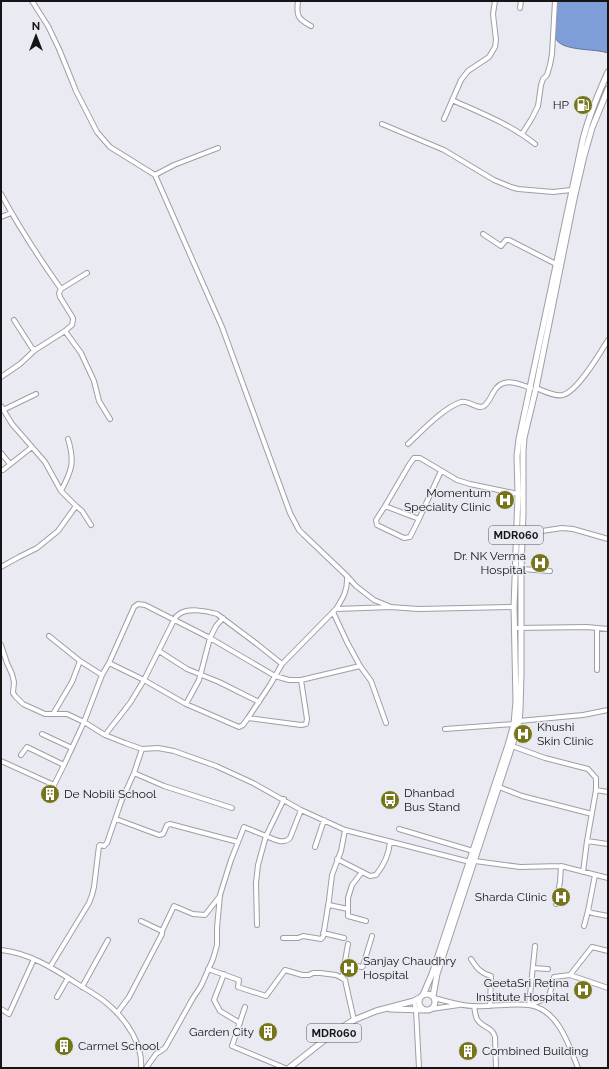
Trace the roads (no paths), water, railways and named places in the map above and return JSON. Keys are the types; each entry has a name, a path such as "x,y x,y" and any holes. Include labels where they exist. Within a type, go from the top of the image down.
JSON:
{"main road":[{"name":"MDR060","path":"555,279 556,264 571,190 587,122 608,72"},
{"name":"MDR060","path":"419,998 432,974 498,788 519,722 523,514 522,452 555,279 587,143 608,89"},
{"path":"593,106 599,109"},
{"name":"MDR060","path":"386,1009 429,1010 435,1003 433,997 437,974 472,861 473,851 514,724 516,690 514,607 518,456 519,439 533,388"},
{"path":"515,627 521,627"},
{"name":"MDR060","path":"289,1068 336,1031 354,1020 370,1013 428,994 433,997"},
{"path":"419,998 418,1001 420,1007 422,1009 429,1010"}],"street":[{"path":"32,1 48,26 76,91 97,132 110,147 155,175 222,327 290,513 299,530 356,586 374,600 391,607"},
{"path":"298,1 298,16 301,20 311,26"},
{"path":"444,119 461,80 468,71 489,57 495,47 496,40 493,14 495,1"},
{"path":"520,8 521,1"},
{"path":"522,134 538,106 541,84 549,71 552,54 554,1"},
{"path":"452,100 499,121 522,134 535,144"},
{"path":"382,124 444,150 510,188 553,192 571,190"},
{"path":"155,175 174,165 218,148"},
{"path":"1,194 41,261 61,289"},
{"path":"1,216 11,213"},
{"path":"483,234 501,246 506,240 509,240 556,264"},
{"path":"1,377 20,364 35,350 72,325 73,320 59,293 61,289 87,273"},
{"path":"14,320 32,348 35,350"},
{"path":"65,331 81,353 94,381 99,401 110,419"},
{"path":"408,444 439,415 457,404 465,402 478,407 484,406 488,402 496,386 500,384 510,382 516,383 559,395 570,392 580,381 608,340"},
{"path":"36,394 2,408 12,424 45,462 61,491 82,511 91,525"},
{"path":"61,491 69,476 71,468 71,451 68,439"},
{"path":"3,470 32,447"},
{"path":"1,453 10,464"},
{"path":"442,471 411,536 404,538 377,525 376,520 414,458 420,458 442,471 457,480 518,494"},
{"path":"1,567 37,548 58,531 76,506"},
{"path":"385,506 419,519"},
{"path":"522,534 562,528 573,529 608,539"},
{"path":"521,569 550,571"},
{"path":"109,663 144,680 186,704 236,727 243,726 282,664 335,610 346,592 347,576"},
{"path":"1,762 54,785 84,722 102,675 136,604 145,605 210,638 275,676 289,680 301,680 360,666"},
{"path":"335,610 391,607 418,609 514,607"},
{"path":"335,610 347,642 360,666 371,681 386,723"},
{"path":"105,735 130,702 144,680 174,620 178,615 188,611 217,614 282,664"},
{"path":"186,704 199,680 210,638 216,626 223,618"},
{"path":"521,627 587,627 608,629"},
{"path":"597,629 597,670"},
{"path":"49,636 80,661 102,675"},
{"path":"2,648 6,663 12,674 14,682 13,692 23,704 45,714 67,714 125,744 142,748 169,750 216,766 284,799 301,810 345,830 472,861 520,867 561,866 608,878"},
{"path":"159,651 187,669 219,682 259,702"},
{"path":"53,714 72,682 80,661"},
{"path":"248,718 301,725 306,724 307,719 301,680"},
{"path":"519,722 607,711"},
{"path":"445,729 514,724"},
{"path":"42,734 72,748"},
{"path":"512,746 545,758 588,769 596,778 596,790 586,841 583,872"},
{"path":"21,755 27,747 64,765"},
{"path":"50,967 89,903 94,887 99,846 104,846 106,844 121,802 134,773 142,748"},
{"path":"134,773 164,786 232,808"},
{"path":"498,788 522,796 592,814"},
{"path":"596,790 608,792"},
{"path":"257,925 256,883 258,865 266,836 284,799"},
{"path":"146,1068 156,1054 165,1048 201,986 216,951 220,895 231,860 244,827 282,842 290,838 301,810"},
{"path":"116,819 159,835 163,834 166,824 170,824 238,842"},
{"path":"315,847 324,820"},
{"path":"399,829 473,851"},
{"path":"283,938 298,938 303,936 321,939 323,937 329,905 332,875 341,851 345,830"},
{"path":"586,841 608,844"},
{"path":"337,859 370,876 376,875 382,867 389,851 390,842"},
{"path":"556,904 561,866"},
{"path":"362,872 352,885 348,898 348,916 366,922"},
{"path":"584,926 595,875"},
{"path":"118,1013 129,997 162,934 174,906 193,914 205,915 220,895"},
{"path":"329,905 348,909"},
{"path":"588,911 608,916"},
{"path":"141,921 162,931"},
{"path":"323,933 344,938"},
{"path":"345,964 363,966 372,936"},
{"path":"82,987 108,940"},
{"path":"342,978 348,944"},
{"path":"529,1005 535,946"},
{"path":"570,975 592,947 608,951"},
{"path":"1,950 11,951 34,959 50,967 104,1001 118,1013 128,1026 140,1056 141,1068"},
{"path":"1,1009 9,1014 34,959"},
{"path":"471,959 478,969 484,974 491,976 490,1006"},
{"path":"533,968 548,969"},
{"path":"208,969 239,980 238,987 266,996 286,970 302,975 309,975 313,973 336,975 345,980 354,1020"},
{"path":"224,974 214,1000 220,1011 240,1023"},
{"path":"529,1005 549,997 554,977 570,975 608,988"},
{"path":"57,997 68,978"},
{"path":"433,997 462,1005 529,1005 535,1007 547,1014 558,1024 578,1068"},
{"path":"419,998 416,1010 419,1068"},
{"path":"429,1010 462,1005"},
{"path":"474,1006 475,1014 478,1020 494,1033 496,1068"},
{"path":"245,1007 232,1046 285,1068"}],"water":[{"path":"556,1 608,1 608,53 578,49 558,42 555,37"}],"place":[{"name":"HP","path":"583,105"},
{"name":"Momentum Speciality Clinic","path":"505,500"},
{"name":"Dr. NK Verma Hospital","path":"540,563"},
{"name":"Khushi Skin Clinic","path":"523,734"},
{"name":"De Nobili School","path":"50,794"},
{"name":"Dhanbad Bus Stand","path":"390,800"},
{"name":"Sharda Clinic","path":"561,897"},
{"name":"Sanjay Chaudhry Hospital","path":"349,968"},
{"name":"GeetaSri Retina Institute Hospital","path":"583,990"},
{"name":"Garden City","path":"268,1032"},
{"name":"Carmel School","path":"64,1046"},
{"name":"Combined Building","path":"468,1051"}]}
